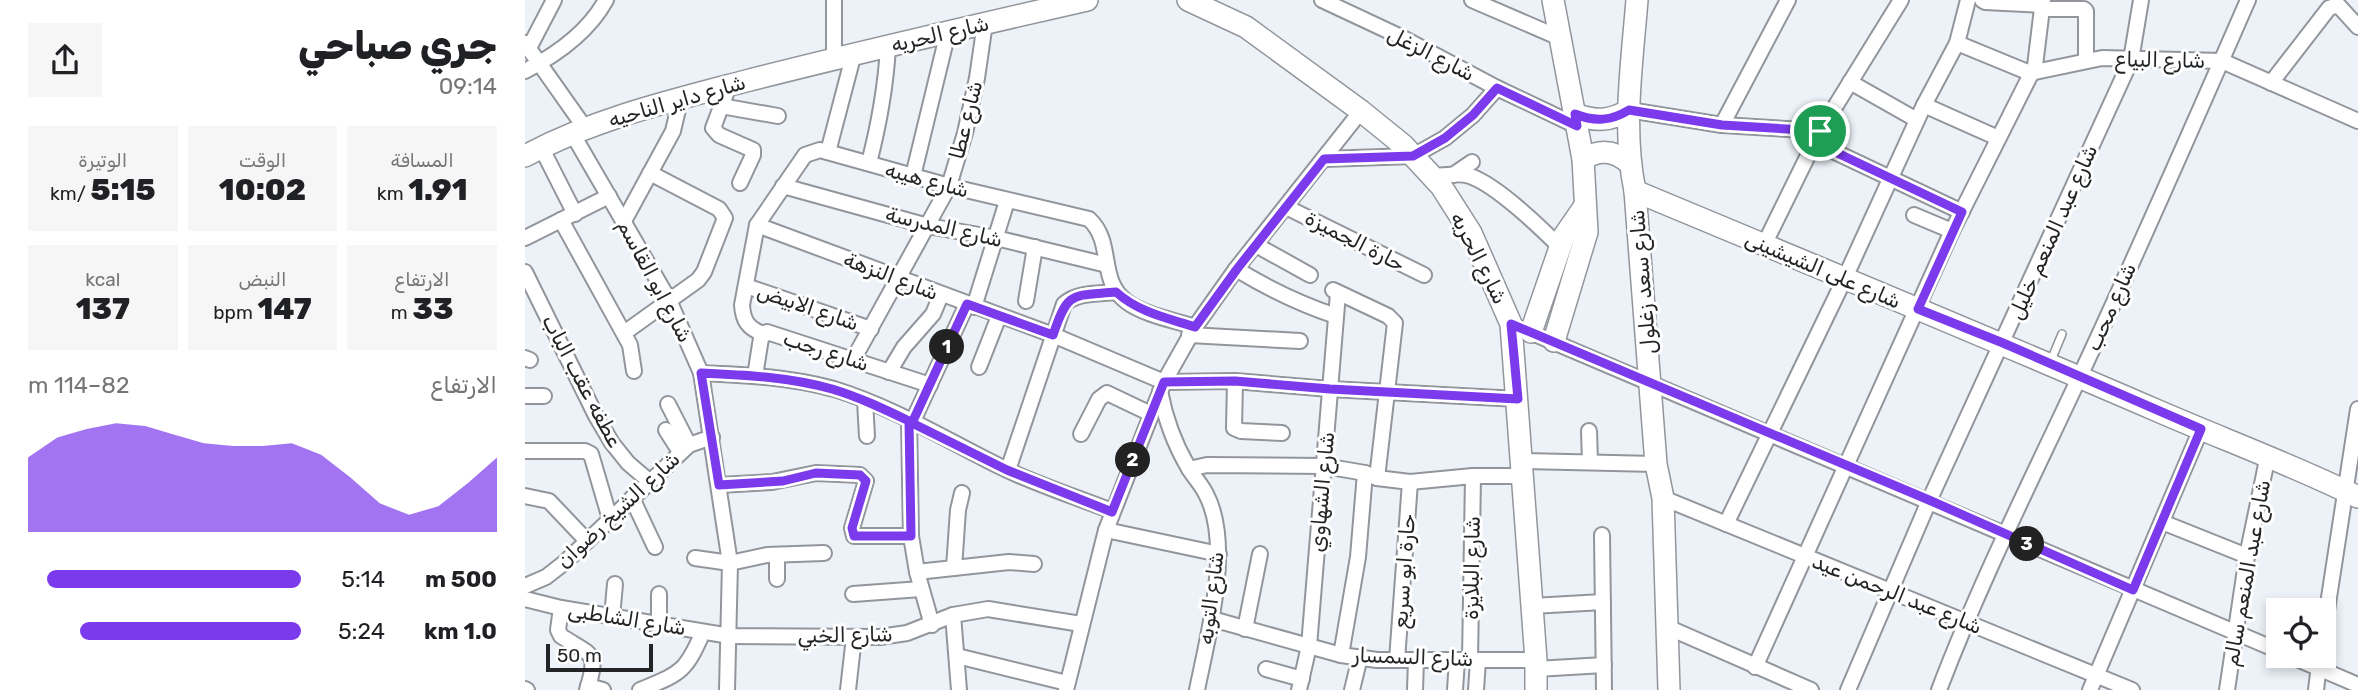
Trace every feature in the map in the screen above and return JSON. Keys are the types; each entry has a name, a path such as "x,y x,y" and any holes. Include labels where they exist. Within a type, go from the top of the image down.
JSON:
{"street":[{"path":"527,46 554,0"},
{"path":"525,71 585,29 606,0"},
{"path":"763,334 751,329 743,318 757,225 805,155 820,149 828,152 844,56 834,0"},
{"name":"شارع الحريه","path":"844,56 985,23 1036,6 1087,0"},
{"name":"شارع الحريه","path":"1188,0 1245,27 1361,111 1413,156 1442,176 1471,233 1511,324 1536,690"},
{"name":"شارع الزغل","path":"1322,0 1401,37 1497,88 1576,120"},
{"path":"1472,0 1560,38"},
{"path":"1553,0 1583,159 1587,232 1554,341"},
{"name":"شارع سعد زغلول","path":"1637,0 1629,110 1629,163 1635,191 1652,383 1656,464 1663,498 1668,690"},
{"path":"1722,125 1788,0"},
{"path":"1764,245 1817,137 1901,0"},
{"path":"1726,524 1844,280 1924,105 1957,43 1968,0"},
{"path":"1982,0 2084,9 2088,18 2086,61"},
{"name":"شارع عبد المنعم خليل","path":"1848,690 1929,500 2131,60 2141,0"},
{"name":"شارع محب","path":"1939,690 1965,621 2080,377 2248,0"},
{"path":"1755,667 1952,231 2038,57 2043,5"},
{"path":"2271,83 2329,8 2338,5 2358,26"},
{"name":"شارع عطا","path":"853,360 949,186 965,133 985,23"},
{"path":"913,176 948,32"},
{"path":"1957,43 2031,73"},
{"name":"شارع ابو القاسم","path":"527,46 579,130 609,196 669,300 701,373 730,563 727,690"},
{"path":"869,163 883,99 888,46"},
{"name":"شارع داير الناحيه","path":"533,152 579,130 681,97 844,56"},
{"name":"شارع البياع","path":"2031,73 2102,58 2222,61 2358,121"},
{"path":"1850,82 1917,120"},
{"path":"729,86 713,128 715,133 754,152 740,183"},
{"path":"1324,159 1413,156 1454,131 1473,115 1497,88"},
{"path":"624,222 673,131 681,97"},
{"path":"1924,105 1998,138"},
{"path":"721,106 778,116"},
{"path":"1576,120 1619,116 1629,110 1817,137 1889,179 1962,212"},
{"path":"957,656 1036,683 1067,687 1106,530 1162,387 1192,331 1361,111"},
{"path":"533,152 568,217 594,282 624,333 634,358 634,371"},
{"name":"شارع هيبه","path":"828,152 1007,201 1089,219 1099,228 1104,241 1109,279 1116,292"},
{"path":"1583,159 1592,154 1612,152 1629,163"},
{"path":"1442,176 1472,162"},
{"path":"624,333 698,280 704,272 725,218 719,209 650,173"},
{"path":"1442,176 1462,174 1478,180 1526,215 1560,247"},
{"name":"شارع المدرسة","path":"783,186 928,226 996,238 1107,265"},
{"name":"شارع على الشيشينى","path":"1635,191 1844,280 2003,343 2352,494"},
{"path":"525,239 609,196"},
{"path":"932,625 921,589 911,536 910,422 971,305 1007,201"},
{"name":"حارة الجميزة","path":"1286,207 1423,275"},
{"path":"1531,332 1560,247 1570,226 1584,207"},
{"path":"1914,215 1952,231"},
{"name":"شارع النزهة","path":"757,225 1053,335 1162,387 1235,381 1518,399"},
{"path":"1256,245 1310,275"},
{"path":"1026,301 1035,247"},
{"path":"1237,269 1268,289 1336,316"},
{"name":"عطفه عقب الباب","path":"525,272 607,434 628,463 649,481"},
{"name":"شارع الابيض","path":"746,286 871,329"},
{"name":"شارع الشهاوي","path":"1301,685 1309,646 1336,316 1335,291 1393,318 1395,328 1387,392"},
{"path":"1007,470 1064,304 1071,298 1116,292 1128,303 1192,331 1300,341"},
{"path":"890,372 904,347 933,314 941,295"},
{"path":"979,367 999,316"},
{"path":"1511,324 2266,645"},
{"name":"شارع رجب","path":"755,376 763,334 771,334 930,385"},
{"path":"701,373 755,376 801,382 834,390 865,401 1007,470 1112,512"},
{"path":"1235,381 1234,428 1241,431 1282,433"},
{"name":"شارع التوبه","path":"1162,387 1170,432 1189,469 1206,494 1217,523 1219,554 1212,619 1197,690"},
{"path":"1341,655 1387,392"},
{"path":"1081,434 1099,400 1107,393 1151,414"},
{"path":"525,396 544,396"},
{"path":"865,401 867,436"},
{"path":"668,404 684,449"},
{"path":"2331,598 2352,494 2358,409"},
{"path":"2093,683 2201,429"},
{"path":"666,430 684,449"},
{"path":"1589,431 1590,462"},
{"name":"شارع الشيخ رضوان","path":"525,586 546,577 684,449 712,437"},
{"path":"525,451 588,452 593,457 610,519"},
{"name":"شارع عبد المنعم سالم","path":"2227,690 2247,556 2268,456"},
{"path":"1189,469 1207,465 1324,466 1410,482 1590,462 1656,464"},
{"path":"719,485 783,481 816,473 860,475 866,481 852,528 854,536 911,536"},
{"name":"شارع البلايزة","path":"1468,660 1473,476"},
{"name":"حارة ابو سريع","path":"1397,660 1410,482"},
{"path":"954,568 958,510 962,493"},
{"path":"525,496 549,501 587,541"},
{"path":"632,498 655,547"},
{"name":"شارع عبد الرحمن عيد","path":"1663,498 1965,621 2093,683 2132,690"},
{"path":"2162,522 2247,556"},
{"path":"1106,530 1219,554"},
{"path":"1602,535 1604,690"},
{"path":"695,558 730,563 777,555 824,553"},
{"path":"1245,628 1261,554"},
{"path":"777,555 777,579"},
{"path":"917,572 1009,562 1034,564"},
{"path":"612,617 615,584"},
{"path":"853,594 921,589"},
{"path":"659,594 659,624"},
{"name":"شارع الشاطبى","path":"525,600 730,636"},
{"path":"1532,606 1603,602"},
{"path":"561,608 558,630 561,636 593,658 593,689"},
{"name":"شارع الخبي","path":"730,636 880,637 907,633 953,615 988,609 1081,624"},
{"path":"953,615 958,690"},
{"name":"شارع السمسار","path":"1212,619 1341,655 1397,660 1604,665"},
{"path":"1667,627 1811,690"},
{"path":"640,690 680,672 692,657 703,632"},
{"path":"848,690 854,637"},
{"path":"1352,690 1360,657"},
{"path":"1415,690 1416,660"},
{"path":"1455,690 1468,660"},
{"path":"1468,660 1476,690"},
{"path":"2316,690 2318,668"},
{"path":"2329,668 2358,685"},
{"path":"1266,670 1301,685"}],"lane":[{"path":"2050,364 2062,334"}],"route":[{"path":"1820,131 1722,125 1629,110 1608,120 1585,118 1575,114 1577,126 1497,88 1473,115 1445,138 1413,156 1324,159 1195,327 1128,303 1116,292 1071,298 1064,304 1053,335 967,304 912,423 909,421 865,401 834,390 791,380 701,373 719,485 783,481 816,473 860,475 866,481 852,528 854,536 911,536 909,421 912,423 1007,470 1112,512 1164,382 1235,381 1518,399 1511,324 1768,435 1929,500 2133,590 2201,429 1918,309 1962,212 1814,142 1820,131"}]}
